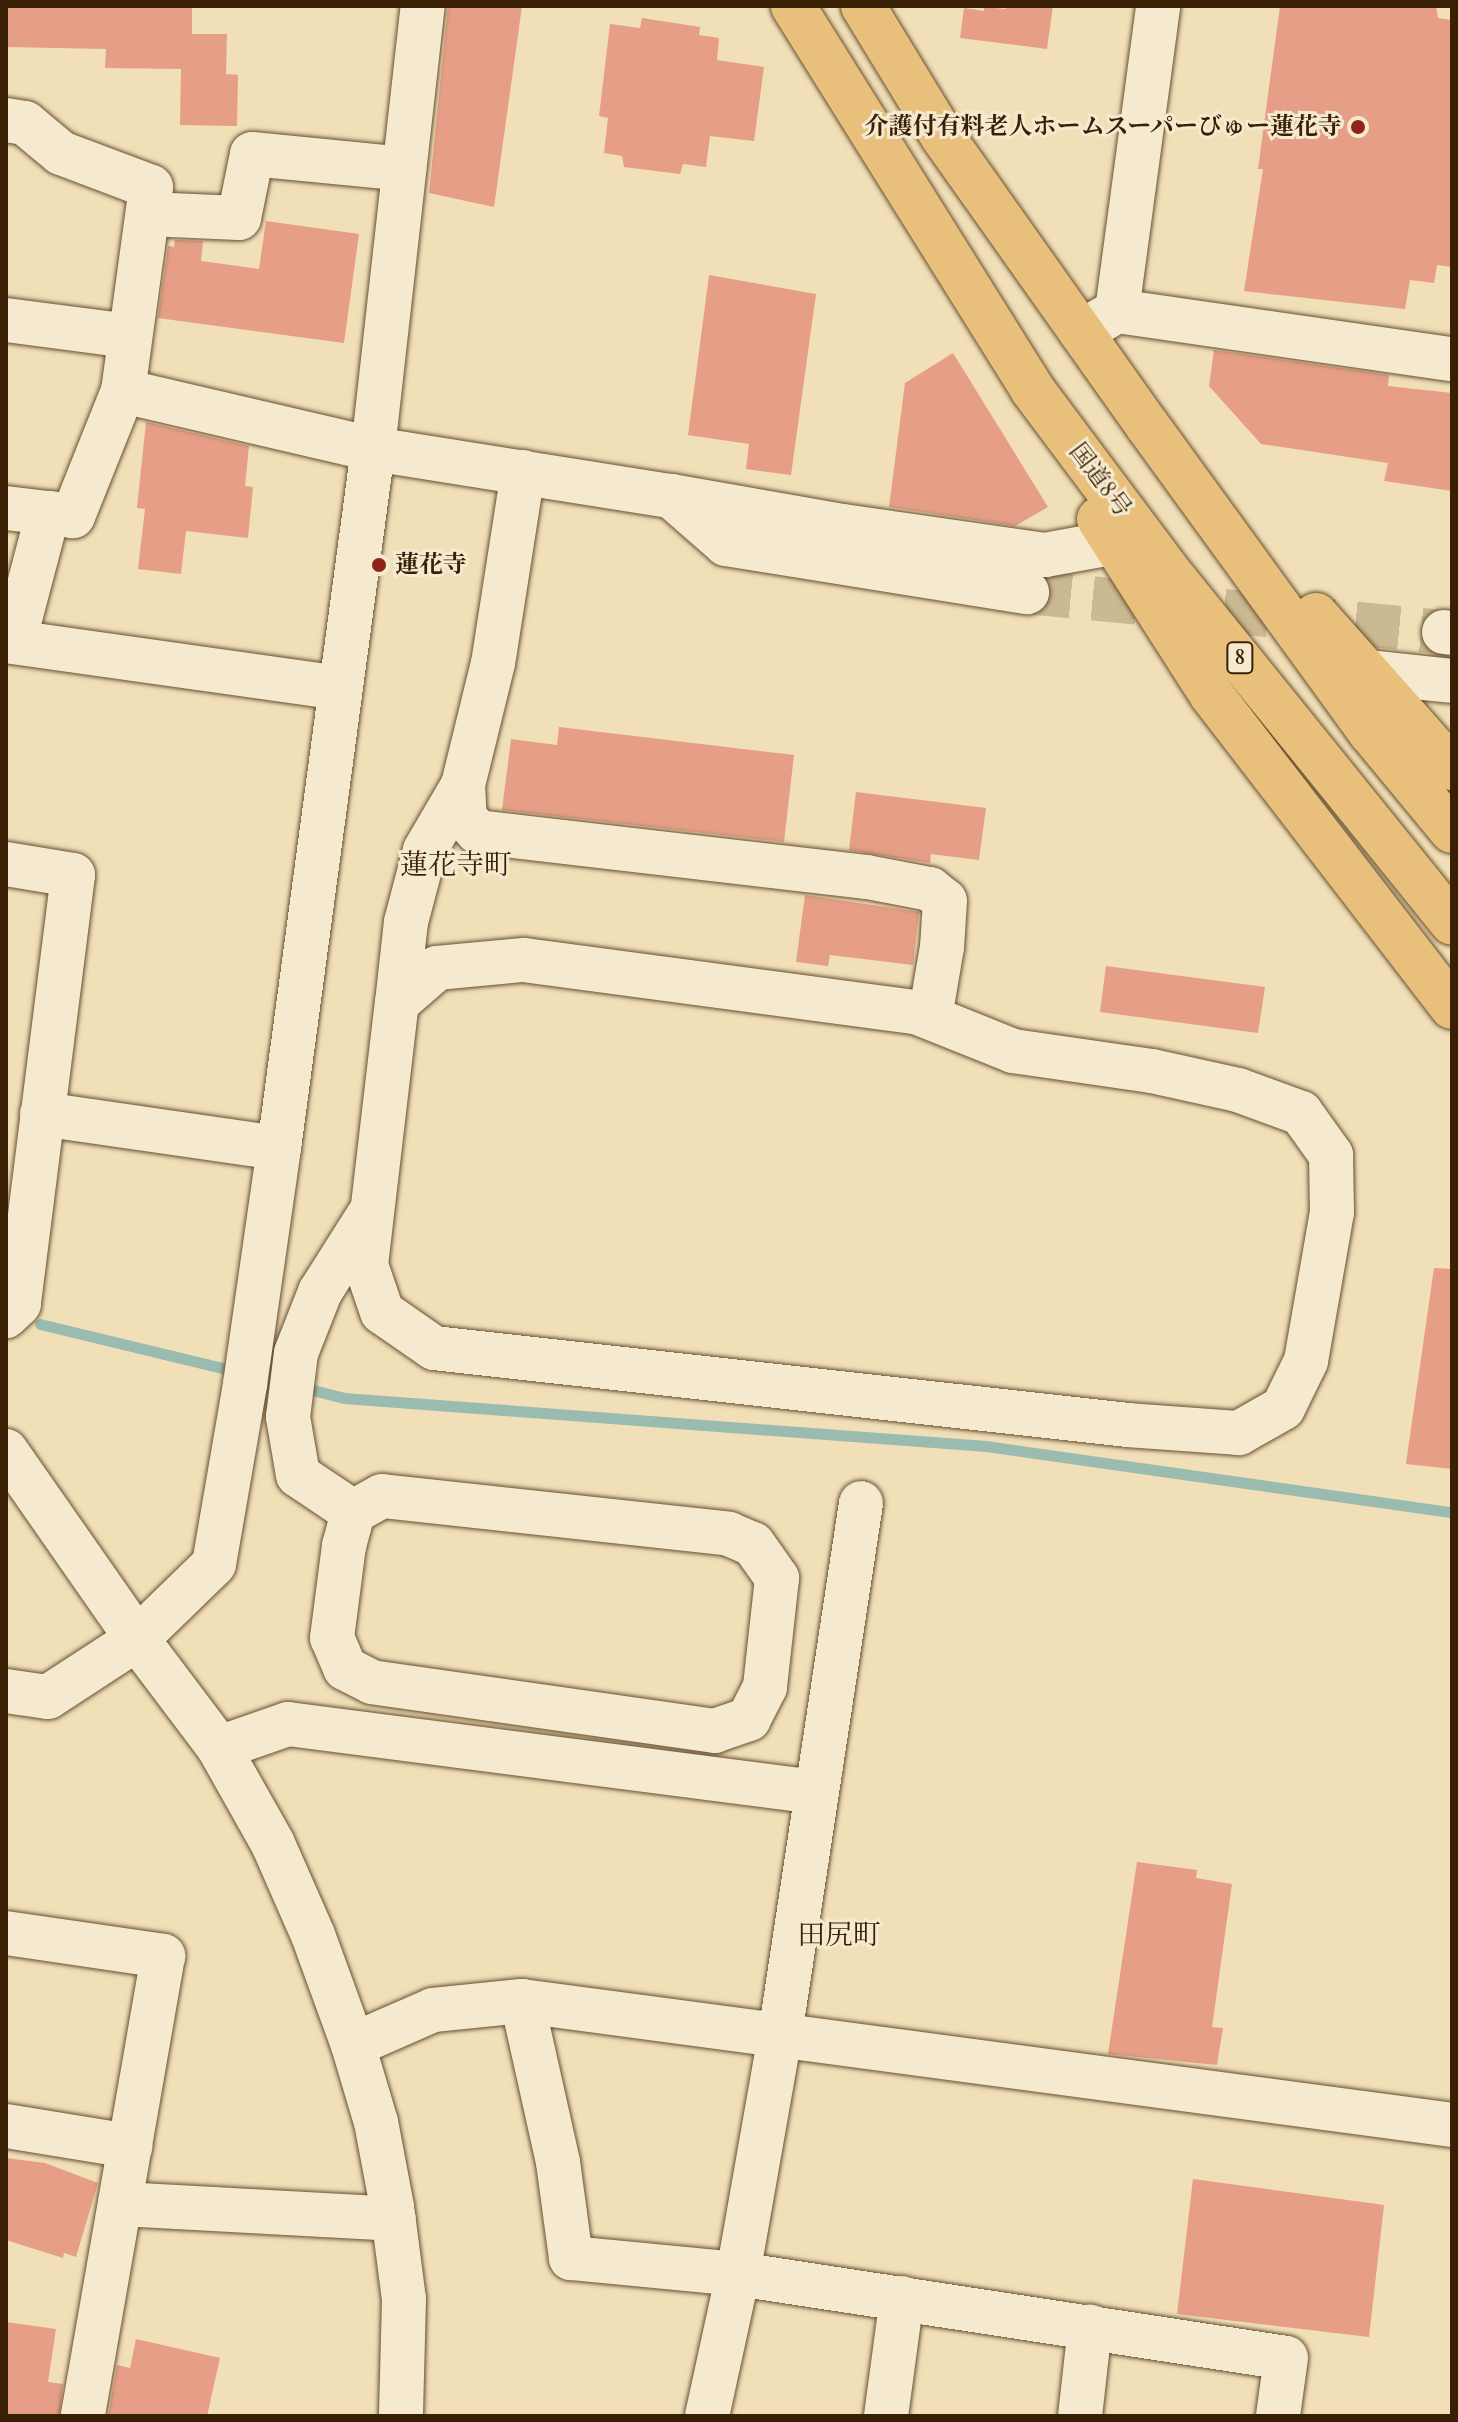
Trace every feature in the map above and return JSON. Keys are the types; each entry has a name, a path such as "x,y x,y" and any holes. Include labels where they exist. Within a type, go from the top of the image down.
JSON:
{"highway":[{"name":"国道8号","path":"793,6 1032,389 1165,567 1452,923"},
{"path":"863,6 943,137 1099,322 1147,425 1371,733 1452,831"},
{"name":"8","path":"1032,389 1111,543 1211,694 1452,1007"},
{"path":"1147,425 1452,768"}],"street":[{"path":"6,1691 48,1697 137,1639 214,1564 279,1148 373,449 423,6"},
{"path":"1158,6 1099,322 1452,359"},
{"path":"6,120 25,123 61,153 151,187 123,391 73,516 27,510 10,642 340,688"},
{"path":"148,214 239,218 252,154 404,169"},
{"path":"6,320 130,336"},
{"path":"123,391 373,449 843,526 1045,555 1111,543"},
{"path":"397,1003 437,968 524,960 916,1012 1013,1051 1152,1071 1238,1090 1301,1113 1331,1155 1332,1212 1306,1361 1283,1408 1239,1433 1112,1423 434,1348 382,1312 366,1265 406,922 425,850 463,785 493,663 523,472"},
{"path":"671,496 726,544 1027,592"},
{"path":"1367,672 1452,681"},
{"path":"463,785 465,818 478,832 867,877 930,889 945,901 942,947 930,1017"},
{"path":"6,864 73,875 19,1304 6,1316"},
{"path":"42,1114 279,1148"},
{"path":"353,1512 298,1475 288,1417 296,1353 320,1292 372,1210"},
{"path":"6,1451 137,1639 219,1748 284,1870 313,1935 353,2045 376,2122 394,2219 404,2299 401,2416"},
{"path":"382,1496 729,1534 753,1544 777,1578 765,1687 749,1719 715,1731 372,1682 345,1668 332,1638 344,1546 353,1512 382,1496"},
{"path":"707,2416 738,2274 780,2035 861,1503"},
{"path":"219,1748 288,1724 816,1792"},
{"path":"6,1933 163,1956 83,2416"},
{"path":"353,2045 433,2010 522,2001 1452,2125"},
{"path":"522,2001 558,2162 571,2258 738,2274 1286,2358 1278,2416"},
{"path":"6,2126 130,2146"},
{"path":"120,2204 394,2219"},
{"path":"886,2416 902,2298"},
{"path":"1080,2416 1090,2327"}],"building":[{"path":"6,6 192,6 192,34 227,34 226,74 238,75 237,126 180,125 181,69 105,68 106,49 6,47"},
{"path":"448,6 522,6 494,207 429,193"},
{"path":"1006,6 1053,6 1047,49 960,38 964,8 984,11 984,7 1006,9"},
{"name":"介護付有料老人ホームスーパーびゅー蓮花寺","path":"1280,6 1436,6 1438,18 1452,20 1452,267 1437,265 1434,283 1410,280 1405,309 1244,291 1263,169 1258,169"},
{"path":"642,18 700,27 699,35 719,38 717,60 764,67 754,141 710,136 706,167 683,164 680,174 624,167 622,156 604,153 608,118 599,116 610,24 640,28"},
{"path":"266,221 359,234 344,343 158,318 168,246 174,247 175,240 203,241 201,261 259,269"},
{"path":"709,275 816,294 791,475 746,469 749,444 688,435"},
{"path":"1214,350 1389,375 1388,386 1452,393 1452,491 1384,481 1388,463 1261,444 1209,386"},
{"path":"953,353 1048,507 1015,526 889,507 905,383"},
{"path":"146,422 249,446 245,486 253,487 248,538 186,531 181,574 138,569 145,509 137,508"},
{"path":"559,727 794,755 784,842 502,810 511,739 557,745"},
{"path":"856,792 986,808 979,860 931,854 930,863 849,850"},
{"path":"805,895 919,912 913,965 830,955 828,966 796,962"},
{"path":"1106,966 1265,987 1258,1033 1100,1012"},
{"path":"1434,1268 1452,1269 1452,1469 1406,1464"},
{"path":"1137,1862 1197,1870 1196,1878 1232,1884 1212,2027 1223,2028 1217,2065 1108,2054"},
{"path":"6,2158 45,2163 98,2183 76,2257 64,2253 63,2258 6,2240"},
{"path":"1193,2179 1384,2205 1369,2337 1177,2314"},
{"path":"6,2322 56,2329 48,2382 63,2384 59,2416 6,2416"},
{"path":"136,2339 220,2358 207,2416 108,2416 117,2365 130,2368"}],"waterway":[{"path":"40,1324 238,1372"},
{"path":"301,1387 344,1398 986,1446 1452,1512"}],"tunnel":[{"path":"1027,592 1444,632"}],"place":[{"name":"介護付有料老人ホームスーパーびゅー蓮花寺","path":"1358,127"},
{"name":"蓮花寺","path":"379,565"}],"district":[{"name":"蓮花寺町","path":"456,865"},
{"name":"田尻町","path":"839,1935"}]}
